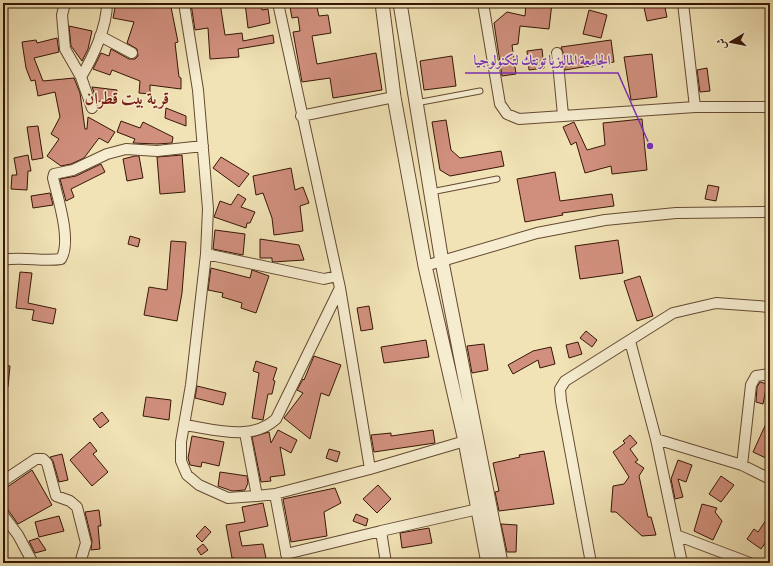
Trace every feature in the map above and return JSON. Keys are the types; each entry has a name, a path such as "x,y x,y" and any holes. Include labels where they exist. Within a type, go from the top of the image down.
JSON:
{"street":[{"path":"65,3 62,15 65,49 81,77 92,108"},
{"path":"81,77 87,67 100,36 107,12 107,3"},
{"path":"184,3 198,90 208,209 206,254 191,385 184,425 181,461 187,475 199,485 228,498 276,494 370,469 465,441"},
{"path":"278,3 301,116 340,288 370,469"},
{"path":"382,3 394,97 425,266 465,441 488,563"},
{"path":"400,3 415,103 442,262 501,563"},
{"path":"483,3 500,104 507,114 519,119 695,107 770,107"},
{"path":"683,3 695,107"},
{"path":"100,36 132,53"},
{"path":"557,53 564,115"},
{"path":"301,116 394,97"},
{"path":"3,260 12,258 61,259 65,252 62,213 53,178 54,174 73,170 107,154 126,149 157,151 203,146"},
{"path":"408,172 426,169"},
{"path":"425,266 538,233 605,220 676,213 770,212"},
{"path":"206,254 324,279 337,276"},
{"path":"184,425 245,433 263,428 276,419 340,288"},
{"path":"591,563 560,388 565,381 672,313 716,303 770,308"},
{"path":"630,341 656,439 682,563"},
{"path":"742,465 751,385 756,376 770,374"},
{"path":"245,433 257,496"},
{"path":"656,439 742,465 770,479"},
{"path":"3,481 36,459 44,459 47,463 56,496 70,501 77,507 86,544 80,563"},
{"path":"276,494 287,558 382,531 478,509"},
{"path":"3,515 18,535 33,563"},
{"path":"382,531 386,563"},
{"path":"676,535 750,563"}],"lane":[{"path":"415,103 480,91"},
{"path":"430,192 497,179"}],"building":[{"path":"116,3 157,3 171,7 178,42 175,43 179,77 181,78 181,89 150,85 150,94 139,93 140,81 112,70 110,75 93,69 101,53 109,56 111,49 129,59 135,59 138,56 137,49 127,43 134,22 113,18"},
{"path":"220,3 225,35 242,33 243,41 273,35 274,43 238,49 239,57 210,59 208,28 195,30 191,4"},
{"path":"245,3 261,3 262,10 268,9 270,23 248,28"},
{"path":"307,3 316,3 319,16 328,15 331,33 312,36 317,64 376,53 382,90 333,98 330,78 302,82 293,32 300,31 298,17 292,18 290,7"},
{"path":"526,3 552,3 549,29 520,26 518,44 512,45 516,74 502,76 494,23 507,12 525,16"},
{"path":"643,3 664,3 667,17 647,21"},
{"path":"589,10 607,15 601,38 583,34"},
{"path":"69,26 92,31 88,49 82,61 71,46"},
{"path":"57,38 59,52 34,58 43,81 74,78 80,93 85,129 87,129 88,117 115,132 108,143 99,138 84,158 71,164 61,166 47,156 59,139 51,134 60,117 55,92 38,96 35,80 31,81 26,68 22,42 36,40 37,43"},
{"path":"611,40 614,62 565,70 561,47"},
{"path":"542,49 544,68 529,70 527,51"},
{"path":"652,54 657,97 631,100 624,57"},
{"path":"452,56 456,86 424,90 420,61"},
{"path":"707,68 710,91 700,92 697,70"},
{"path":"92,87 117,90 115,103 97,101"},
{"path":"166,108 186,116 186,126 165,118"},
{"path":"642,119 647,170 612,174 611,166 585,173 576,142 571,145 563,127 574,122 587,150 605,145 603,123"},
{"path":"446,120 451,150 460,158 501,151 504,166 450,176 440,170 432,122"},
{"path":"121,121 140,128 143,122 173,137 172,143 133,143 135,139 117,132"},
{"path":"38,126 43,158 32,160 27,127"},
{"path":"28,155 31,171 28,171 27,190 11,189 12,175 17,175 14,158"},
{"path":"182,155 185,192 160,194 157,157"},
{"path":"139,156 143,178 127,181 123,159"},
{"path":"221,157 249,174 239,187 213,168"},
{"path":"101,164 105,172 71,189 74,197 66,201 60,179 76,176"},
{"path":"291,168 295,190 303,187 309,203 300,206 303,231 274,235 272,218 263,193 256,195 253,176"},
{"path":"555,172 560,201 612,194 614,206 562,213 563,215 525,222 517,179"},
{"path":"708,185 719,187 716,201 705,199"},
{"path":"50,193 53,205 33,208 31,196"},
{"path":"238,194 246,199 241,207 255,212 250,223 247,223 246,228 214,217 220,201 231,205"},
{"path":"215,230 245,234 243,255 213,249"},
{"path":"130,236 140,239 138,247 128,244"},
{"path":"260,239 299,245 304,260 273,262 272,258 260,258"},
{"path":"618,240 623,273 580,279 575,246"},
{"path":"171,241 186,242 182,293 177,321 144,315 149,287 167,290"},
{"path":"211,268 250,278 252,270 269,276 256,313 241,308 242,303 222,297 223,293 208,290"},
{"path":"20,272 32,273 28,303 56,309 53,324 32,320 34,310 16,308"},
{"path":"640,276 653,316 637,321 624,281"},
{"path":"369,306 373,329 361,331 357,308"},
{"path":"586,331 597,340 592,347 580,338"},
{"path":"426,340 429,357 384,363 381,347"},
{"path":"578,342 582,354 569,358 566,345"},
{"path":"484,344 488,370 472,373 467,346"},
{"path":"551,347 555,364 540,368 538,360 513,374 508,365 533,351"},
{"path":"314,356 341,365 329,396 321,393 310,439 284,418 303,393 297,390 303,379 304,380"},
{"path":"256,361 277,368 273,380 275,381 272,394 268,394 263,420 252,418 259,373 253,371"},
{"path":"3,365 10,366 8,387 3,386"},
{"path":"760,382 767,384 763,404 756,402 757,387"},
{"path":"197,386 226,393 223,405 195,398"},
{"path":"146,397 171,400 169,420 143,416"},
{"path":"102,412 109,421 100,428 93,419"},
{"path":"770,415 770,460 753,452"},
{"path":"278,430 297,440 291,453 280,447 285,475 270,477 271,481 261,482 252,437 269,432 271,443"},
{"path":"433,430 435,443 374,452 371,435 391,433 391,436"},
{"path":"630,435 637,443 630,449 638,460 635,462 644,468 639,476 648,517 651,517 656,535 642,536 616,512 611,512 613,486 624,484 629,477 613,452 625,443 623,441"},
{"path":"192,436 224,442 219,466 202,462 201,467 190,465 188,458"},
{"path":"90,442 97,451 93,454 108,472 92,486 70,460"},
{"path":"329,449 340,452 337,462 326,458"},
{"path":"544,451 554,504 499,511 495,492 499,491 493,463 520,457 519,455"},
{"path":"62,454 68,480 59,482 53,461 50,457"},
{"path":"678,460 692,465 686,482 678,479 683,497 675,499 671,479"},
{"path":"32,470 52,505 18,524 8,510 3,498 3,490"},
{"path":"220,472 247,476 248,483 245,490 232,491 218,486"},
{"path":"721,476 734,485 721,502 709,494"},
{"path":"378,485 391,499 377,513 363,499"},
{"path":"335,488 341,503 324,512 327,536 291,542 283,499"},
{"path":"263,503 268,526 239,532 242,546 263,544 267,563 235,563 235,558 232,558 226,525 245,522 242,507"},
{"path":"702,504 717,508 715,512 722,521 713,540 694,531"},
{"path":"99,510 101,526 98,526 100,549 91,550 92,541 85,512"},
{"path":"356,514 368,519 366,526 353,521"},
{"path":"770,514 770,536 761,549 747,539 754,529 758,532"},
{"path":"59,516 64,531 39,537 35,522"},
{"path":"501,524 517,525 516,552 507,552"},
{"path":"205,526 211,532 202,542 196,536"},
{"path":"429,528 432,543 402,548 400,533"},
{"path":"38,538 46,550 35,553 29,541"},
{"path":"203,544 208,550 201,555 197,549"}],"place":[{"name":"الجامعة الماليزيا تونتك لتكنولوجيا","path":"650,146"}],"district":[{"name":"قرية بيت قطران","path":"127,99"}]}
